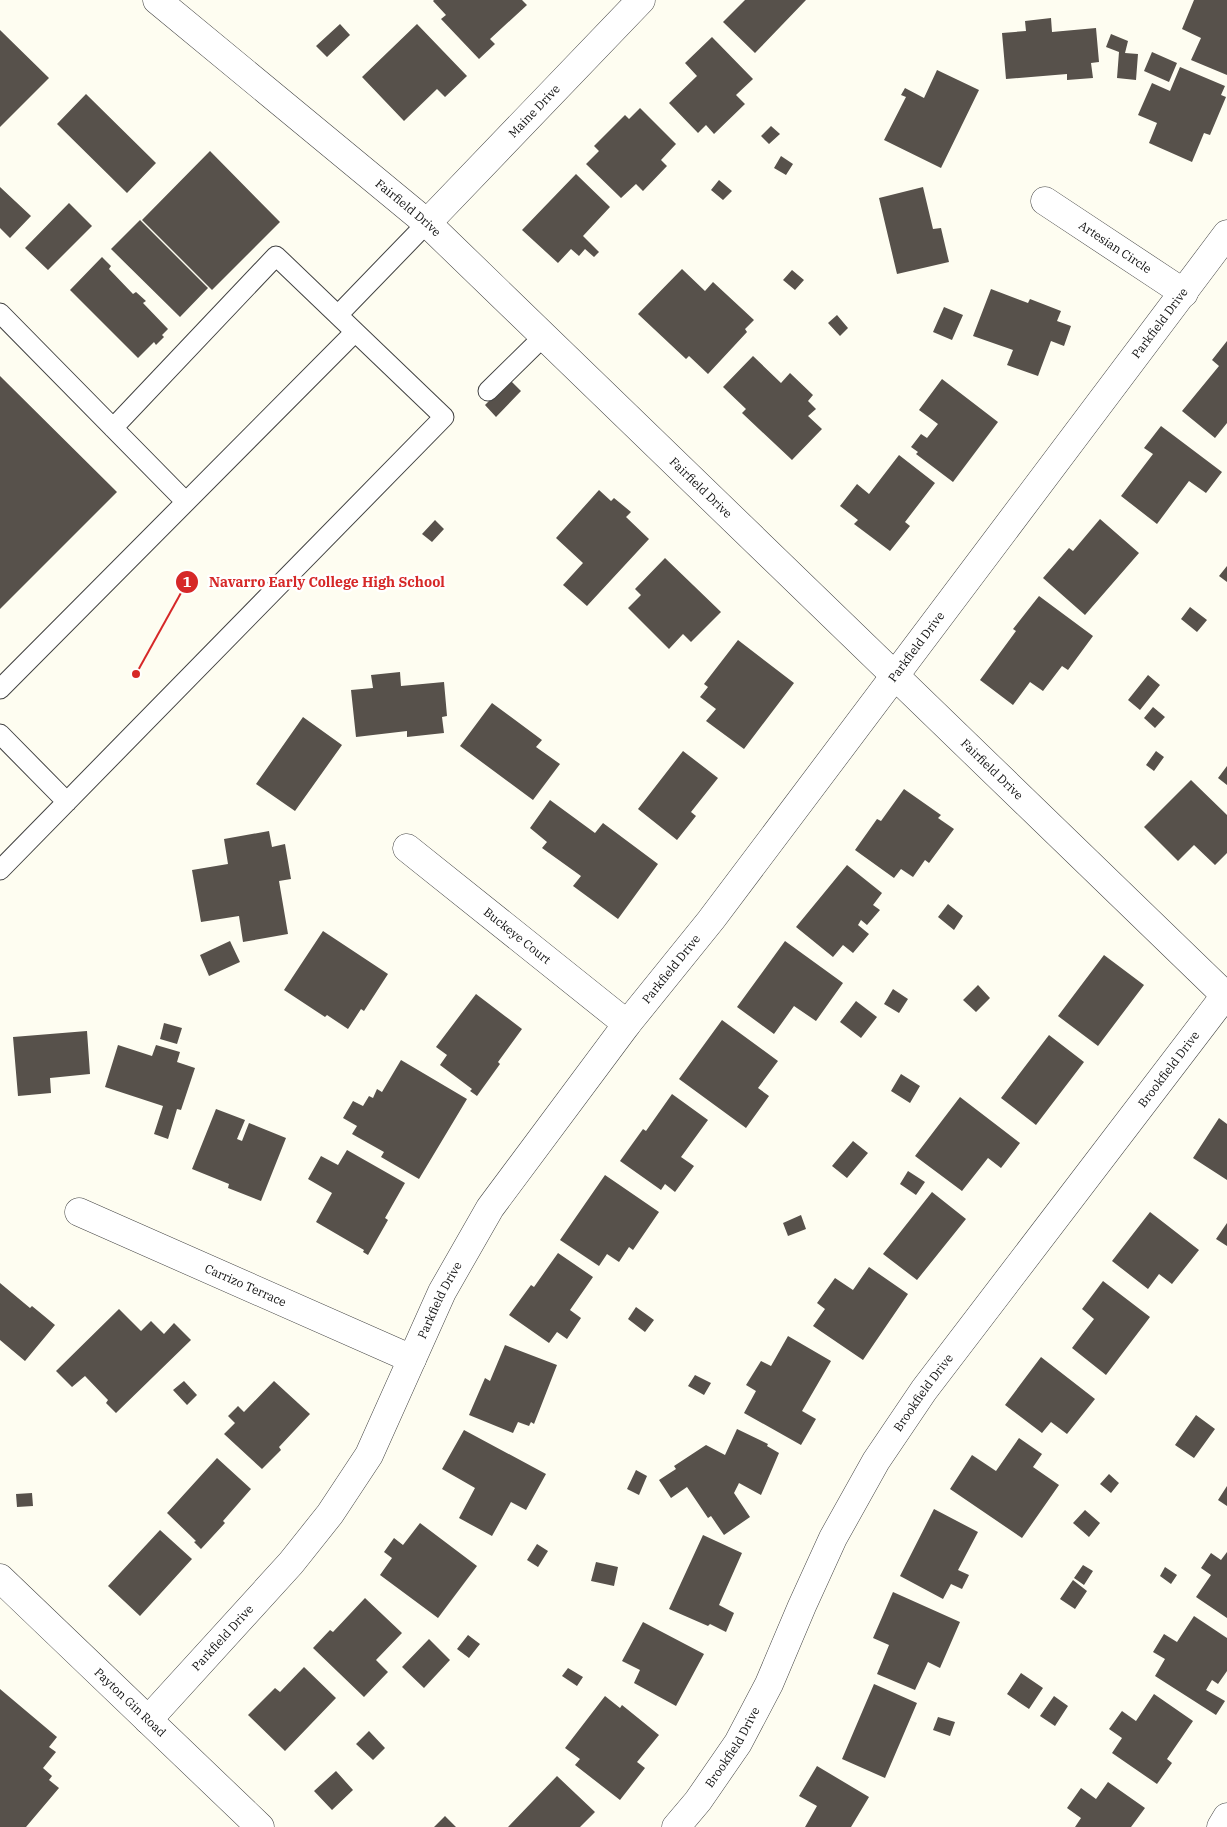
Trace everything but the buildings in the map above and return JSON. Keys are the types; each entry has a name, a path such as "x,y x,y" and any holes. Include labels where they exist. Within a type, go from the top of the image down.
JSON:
{"street":[{"name":"Fairfield Drive","path":"157,0 427,223 1226,995"},
{"name":"Maine Drive","path":"427,223 642,0"},
{"name":"Artesian Circle","path":"1045,201 1184,293"},
{"name":"Parkfield Drive","path":"148,1720 291,1563 330,1514 369,1455 442,1292 490,1208 627,1024 711,920 1227,234"},
{"name":"Buckeye Court","path":"407,848 627,1024"},
{"name":"Brookfield Drive","path":"676,1827 698,1801 738,1743 769,1684 833,1538 876,1461 924,1390 1226,995"},
{"name":"Carrizo Terrace","path":"79,1212 412,1359"},
{"name":"Payton Gin Road","path":"0,1578 260,1827"},
{"path":"1221,1827 1227,1817"}],"lane":[{"path":"338,315 427,223"},
{"path":"0,870 444,417 276,256 113,428"},
{"path":"0,313 186,502"},
{"path":"0,689 355,332"},
{"path":"488,391 544,336"},
{"path":"0,734 67,802"}],"place":[{"name":"Navarro Early College High School","path":"136,674"}]}
